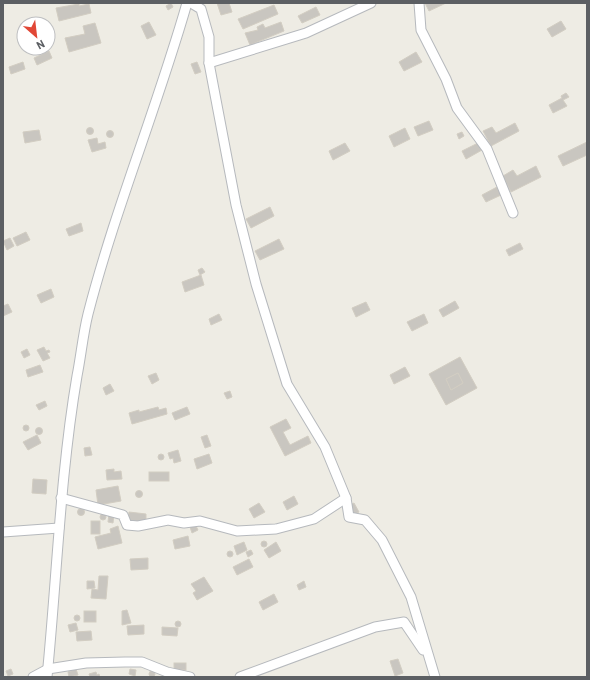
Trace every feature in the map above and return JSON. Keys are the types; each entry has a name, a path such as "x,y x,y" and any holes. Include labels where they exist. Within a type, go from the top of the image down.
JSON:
{"street":[{"path":"47,673 61,498 74,394 88,316 110,242 170,63 187,3"},
{"path":"191,3 201,9 209,37 209,63 236,205 256,284 287,384 325,447 346,498 350,517 364,520 382,540 411,597 435,677"},
{"path":"209,63 306,33 371,3"},
{"path":"420,3 421,30 446,79 457,108 487,149 513,213"},
{"path":"61,498 122,515 127,524 138,526 168,520 184,524 200,521 237,531 276,529 314,519 346,498"},
{"path":"3,532 59,528"},
{"path":"240,677 376,627 404,622 428,656"},
{"path":"33,677 86,663 142,662 167,672 190,677"}],"building":[{"path":"171,3 173,7 168,10 166,6"},
{"path":"217,3 229,3 232,12 221,15"},
{"path":"425,3 446,3 429,11"},
{"path":"79,4 79,6 89,4 91,13 59,21 56,8"},
{"path":"274,5 278,14 243,29 238,19"},
{"path":"316,7 320,15 302,23 298,16"},
{"path":"561,21 566,29 552,37 547,29"},
{"path":"149,22 156,35 147,39 141,26"},
{"path":"281,22 284,31 250,45 245,33 258,30 257,27 263,24 265,28"},
{"path":"95,23 101,43 69,52 65,38 85,34 83,26"},
{"path":"416,52 422,62 404,71 399,62"},
{"path":"38,56 51,56 52,58 37,65 34,58"},
{"path":"23,62 25,69 11,74 9,67"},
{"path":"197,62 201,72 195,74 191,64"},
{"path":"566,93 569,97 563,100 567,106 553,113 549,105 562,98 561,96"},
{"path":"429,121 433,130 418,136 414,127"},
{"path":"515,123 519,131 491,146 483,131 492,127 496,133"},
{"path":"90,128 93,131 90,134 87,131"},
{"path":"405,128 410,139 394,147 389,136"},
{"path":"39,130 41,140 25,143 23,132"},
{"path":"110,131 113,134 110,137 107,134"},
{"path":"462,132 464,136 459,139 457,134"},
{"path":"97,138 98,144 105,142 106,148 92,152 88,140"},
{"path":"587,142 587,155 563,166 558,156"},
{"path":"345,143 350,151 333,160 329,151"},
{"path":"478,143 482,150 466,159 462,151"},
{"path":"536,166 541,177 511,192 503,176 513,170 517,176"},
{"path":"497,187 501,195 486,202 482,195"},
{"path":"270,207 274,216 251,228 246,219"},
{"path":"81,223 83,231 69,236 66,229"},
{"path":"26,232 30,240 17,246 13,238"},
{"path":"10,238 14,246 7,250 3,241"},
{"path":"279,239 284,249 260,260 255,251"},
{"path":"520,243 523,249 509,256 506,250"},
{"path":"202,268 205,272 200,275 198,270"},
{"path":"201,275 204,285 185,292 182,282"},
{"path":"51,289 54,297 41,303 37,295"},
{"path":"455,301 459,308 443,317 439,310"},
{"path":"366,302 370,310 356,317 352,308"},
{"path":"8,304 12,312 3,316 3,306"},
{"path":"219,314 222,320 211,325 209,319"},
{"path":"424,314 428,323 412,331 407,322"},
{"path":"44,347 46,351 49,350 50,352 47,353 50,358 43,361 37,350"},
{"path":"27,349 30,355 24,358 21,352"},
{"path":"460,357 477,388 446,405 429,374","holes":["458,373 463,383 451,390 446,379"]},
{"path":"40,365 43,372 28,377 26,370"},
{"path":"405,367 410,376 394,384 390,375"},
{"path":"156,373 159,380 152,384 148,376"},
{"path":"458,373 463,383 451,390 446,379"},
{"path":"110,384 114,391 106,395 103,388"},
{"path":"230,391 232,397 227,399 224,393"},
{"path":"45,401 47,406 39,410 36,405"},
{"path":"158,407 159,410 166,408 167,414 132,424 129,413"},
{"path":"187,407 190,414 175,420 172,413"},
{"path":"286,419 291,428 283,432 290,445 308,436 311,443 285,456 270,427"},
{"path":"26,425 29,428 26,431 23,428"},
{"path":"39,428 42,431 39,434 36,431"},
{"path":"37,435 41,443 28,450 23,442"},
{"path":"207,435 211,446 205,448 201,437"},
{"path":"90,447 92,455 85,456 84,448"},
{"path":"178,450 181,461 174,463 173,458 170,459 168,453"},
{"path":"161,454 164,457 161,460 158,457"},
{"path":"209,454 212,463 197,469 194,459"},
{"path":"114,469 114,472 121,471 122,479 107,480 106,470"},
{"path":"149,472 169,472 169,481 149,481"},
{"path":"33,479 47,480 46,494 32,493"},
{"path":"118,486 121,501 98,505 96,490"},
{"path":"139,490 142,491 142,497 139,498 136,497 135,494 136,491"},
{"path":"294,496 298,504 287,510 283,502"},
{"path":"259,503 265,512 254,518 249,509"},
{"path":"354,503 359,512 353,515 348,506"},
{"path":"81,508 84,509 84,515 81,516 78,515 77,512 78,509"},
{"path":"129,512 146,514 146,523 128,521"},
{"path":"109,513 114,514 113,523 108,522"},
{"path":"103,514 106,517 103,520 100,517"},
{"path":"91,521 100,521 100,534 91,534"},
{"path":"195,524 198,530 192,533 190,527"},
{"path":"118,526 122,543 98,549 95,537 111,533 110,529"},
{"path":"188,536 190,546 175,549 173,540"},
{"path":"264,541 267,544 264,547 261,544"},
{"path":"244,542 247,550 237,555 234,546"},
{"path":"276,542 281,551 269,558 264,550"},
{"path":"251,550 253,554 248,557 246,552"},
{"path":"230,551 233,554 230,557 227,554"},
{"path":"148,558 148,569 131,570 130,559"},
{"path":"249,559 253,567 237,575 233,567"},
{"path":"99,576 108,576 106,599 91,598 92,589 98,590"},
{"path":"204,577 213,591 197,600 193,593 196,591 191,584"},
{"path":"87,581 94,581 95,588 87,589"},
{"path":"304,581 306,587 299,590 297,585"},
{"path":"274,594 278,602 263,610 259,602"},
{"path":"127,610 131,623 122,625 122,611"},
{"path":"84,611 96,611 96,622 84,622"},
{"path":"77,615 80,618 77,621 74,618"},
{"path":"178,621 181,624 178,627 175,624"},
{"path":"76,623 78,630 70,632 68,625"},
{"path":"144,625 144,634 128,635 127,626"},
{"path":"162,627 178,628 177,636 162,635"},
{"path":"91,631 92,640 77,641 76,632"},
{"path":"398,659 403,673 395,676 390,661"},
{"path":"174,663 186,663 186,670 174,670"},
{"path":"11,669 13,674 8,676 6,671"},
{"path":"76,669 78,675 69,677 68,672"},
{"path":"130,669 136,670 135,676 129,674"},
{"path":"152,671 155,674 152,677 149,674"},
{"path":"96,672 100,677 90,677 89,674"}]}
